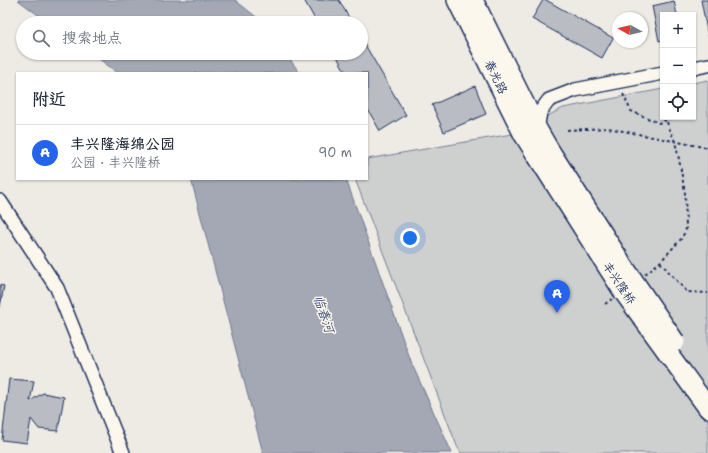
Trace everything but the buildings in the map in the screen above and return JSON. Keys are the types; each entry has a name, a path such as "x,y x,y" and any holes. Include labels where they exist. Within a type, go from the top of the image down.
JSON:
{"main road":[{"name":"春光路","path":"458,0 524,135 542,151"},
{"name":"春光路","path":"473,0 537,129 542,151"},
{"name":"丰兴隆桥","path":"542,151 622,264 708,408"},
{"name":"丰兴隆桥","path":"673,350 708,389"}],"street":[{"path":"696,67 708,65"},
{"path":"537,129 540,112 549,100 575,90 660,74"},
{"path":"0,201 57,288 123,453"}],"path":[{"path":"617,82 631,111 659,123 666,120 675,142 685,193 686,229 682,238 660,262 642,276"},
{"path":"567,130 608,128 708,148"},
{"path":"660,262 687,292 708,293"},
{"path":"605,304 618,295"}],"shaded area":[{"path":"708,80 708,453 461,453 457,446 355,180 368,180 368,159 512,134 563,108 660,90 660,120 696,120 696,82"}],"water":[{"path":"18,0 235,0 255,16 40,16"},
{"path":"100,60 290,60 299,72 117,72"},
{"name":"临春河","path":"191,180 346,180 411,362 452,453 263,453"}],"place":[{"name":"丰兴隆海绵公园","path":"557,313"}]}
